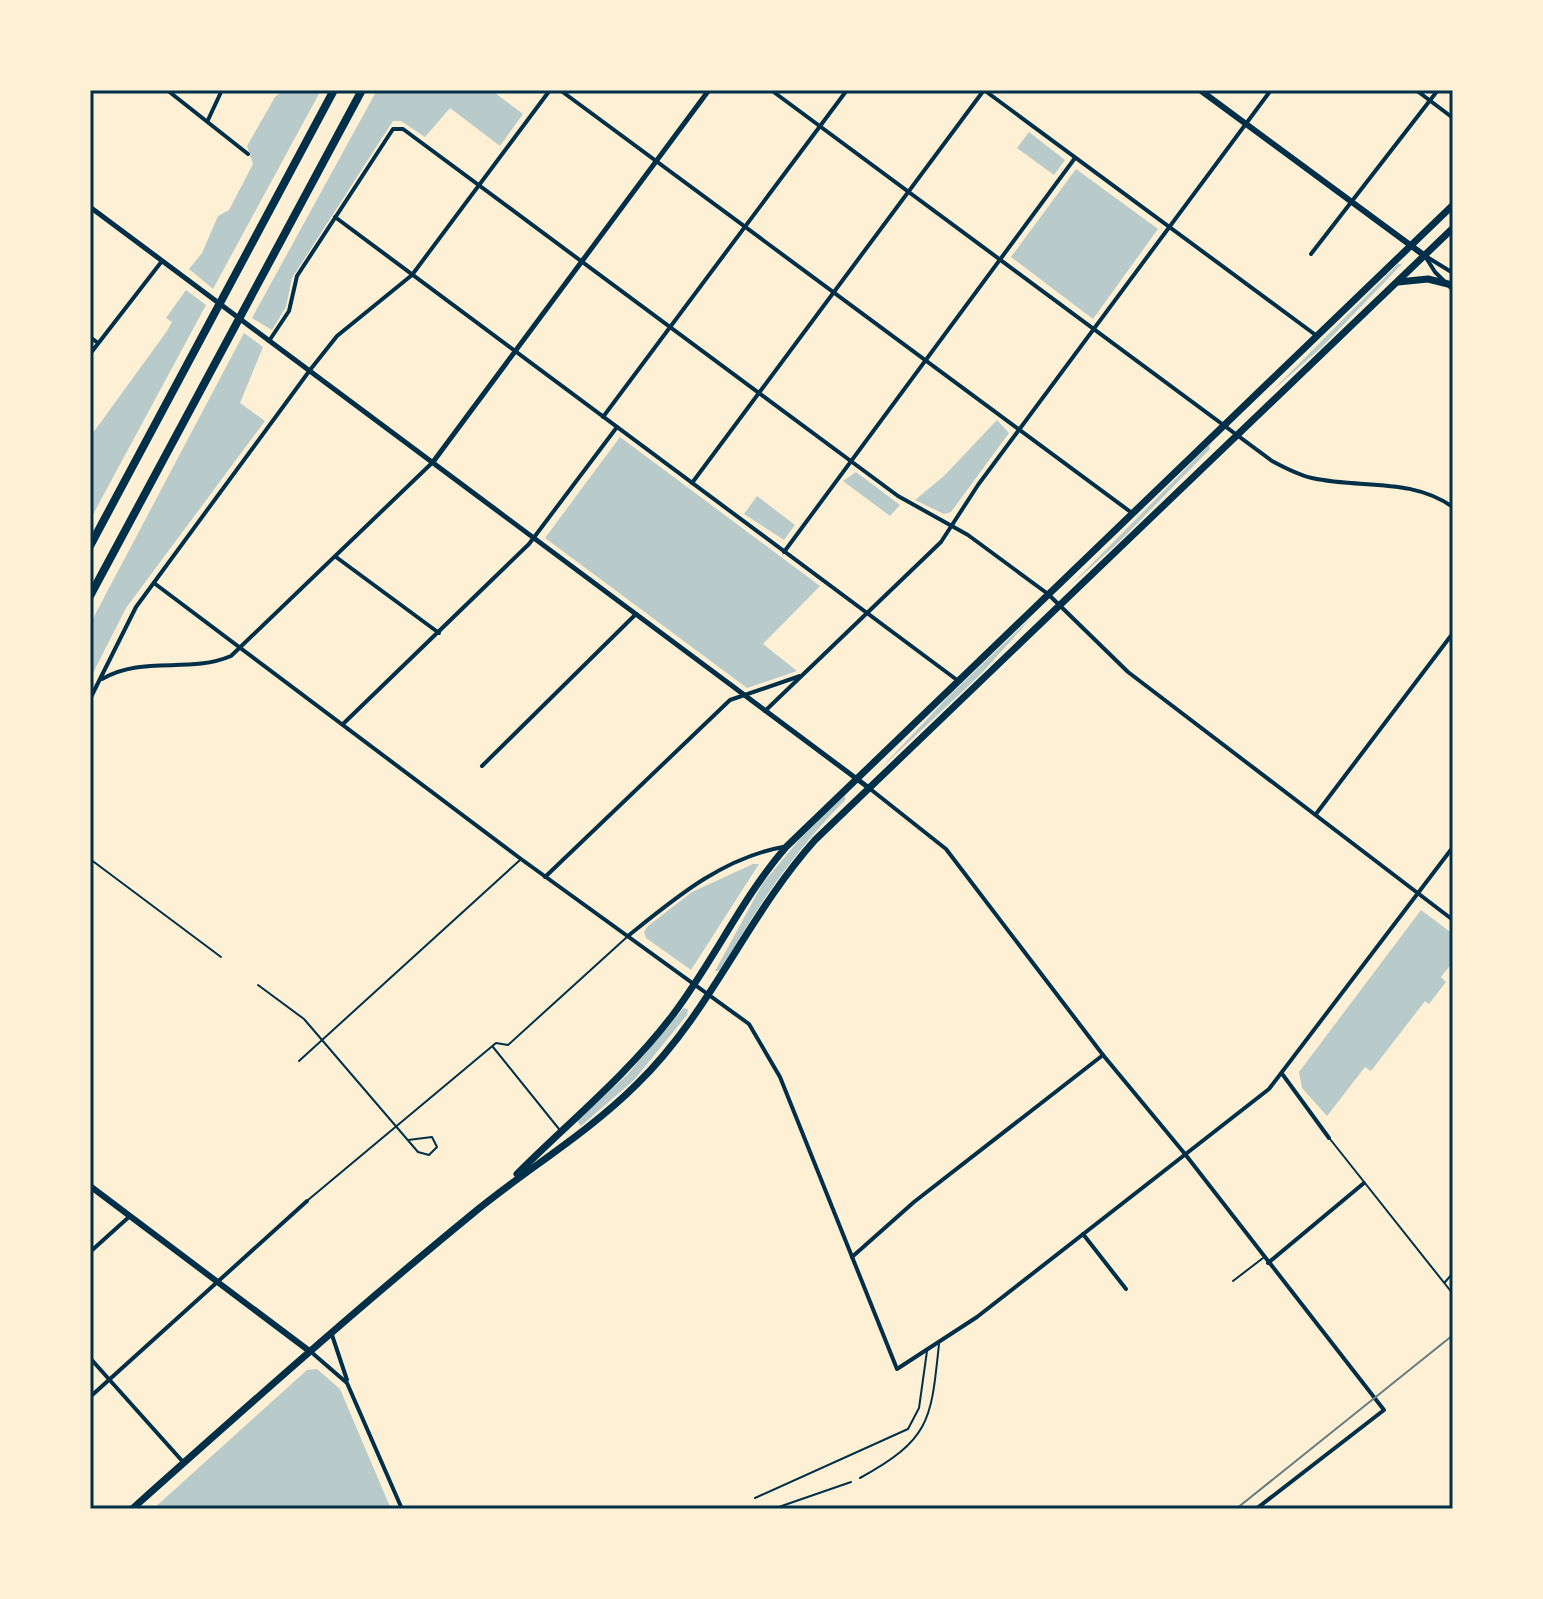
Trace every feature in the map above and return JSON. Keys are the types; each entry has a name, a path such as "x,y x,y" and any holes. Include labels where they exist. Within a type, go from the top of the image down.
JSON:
{"highway":[{"path":"90,546 334,90"},
{"path":"90,596 362,90"}],"main road":[{"path":"1200,90 1425,256"},
{"path":"505,1187 642,1051 694,984 741,905 786,847 1453,205"},
{"path":"132,1509 330,1330 505,1187 567,1144 637,1085 710,996 765,904 828,827 1453,228"},
{"path":"1396,283 1428,279 1451,287"},
{"path":"90,1186 308,1350"}],"street":[{"path":"167,90 248,154"},
{"path":"208,120 222,90"},
{"path":"90,699 129,618 310,370 337,336 412,275 550,90"},
{"path":"560,90 1132,513"},
{"path":"100,681 133,666 212,663 240,649 336,557 433,462 709,90"},
{"path":"771,90 1272,461 1317,479 1396,485 1435,495 1453,507"},
{"path":"603,417 847,90"},
{"path":"692,483 984,90 1317,336"},
{"path":"765,711 941,542 1271,90"},
{"path":"1416,90 1453,118"},
{"path":"1311,254 1438,90"},
{"path":"269,341 289,311 297,276 371,159 398,127 907,502 951,526 1048,594 1128,672 1453,920"},
{"path":"784,552 1075,158"},
{"path":"90,207 869,788 946,849 1103,1055 1185,1154 1384,1410 1256,1509"},
{"path":"335,217 957,680"},
{"path":"1425,256 1453,273"},
{"path":"1425,256 1435,272 1451,287"},
{"path":"90,354 162,261"},
{"path":"90,337 98,343"},
{"path":"342,725 534,538 617,427"},
{"path":"336,557 439,633"},
{"path":"154,583 545,877 749,1024 780,1077 897,1369 939,1344 1083,1234 1283,1074 1453,847"},
{"path":"482,766 636,614"},
{"path":"1316,814 1453,633"},
{"path":"545,877 725,704 743,694 803,675"},
{"path":"628,936 691,885 749,858 786,847"},
{"path":"852,1257 914,1202 1103,1055"},
{"path":"1283,1074 1329,1138"},
{"path":"1266,1260 1364,1183"},
{"path":"90,1397 307,1201"},
{"path":"90,1252 130,1216"},
{"path":"1083,1234 1126,1289"},
{"path":"330,1330 347,1383 402,1509"},
{"path":"308,1350 347,1383"},
{"path":"90,1358 184,1463"}],"lane":[{"path":"90,859 221,957"},
{"path":"299,1061 521,859"},
{"path":"307,1201 492,1046 508,1045 628,936"},
{"path":"258,985 304,1019 408,1140 422,1154 434,1152 437,1147 432,1137 408,1140"},
{"path":"492,1046 561,1131"},
{"path":"1329,1138 1453,1294"},
{"path":"1233,1281 1266,1260"},
{"path":"1444,1283 1453,1273"},
{"path":"860,1478 898,1454 922,1432 934,1399 939,1344"},
{"path":"755,1498 908,1429 919,1408 927,1351"},
{"path":"773,1509 851,1482"}],"shaded area":[{"path":"283,90 321,90 213,289 189,269 202,253 218,216 229,210 253,164 247,146 275,97"},
{"path":"377,90 491,90 523,114 500,146 450,108 425,137 401,121 393,121 292,278 286,307 272,330 252,318"},
{"path":"1029,132 1065,160 1054,175 1017,148"},
{"path":"1076,169 1158,229 1093,319 1011,257"},
{"path":"1398,264 1402,264 1322,347 1269,394"},
{"path":"186,290 206,305 90,520 90,437 167,331 172,322 166,318"},
{"path":"244,333 263,347 240,403 265,421 126,608 90,679 90,624"},
{"path":"997,420 1009,433 951,512 944,514 915,500 944,476"},
{"path":"620,437 820,586 763,644 797,671 747,688 545,538"},
{"path":"1209,445 1210,449 1119,542 1070,586"},
{"path":"856,472 900,505 890,516 843,481"},
{"path":"757,496 795,525 784,540 744,514"},
{"path":"1033,616 980,675 880,769 948,697"},
{"path":"844,796 846,799 777,880 721,971 715,971 763,883 800,839"},
{"path":"759,864 691,970 646,938 644,932 648,926 692,892"},
{"path":"1421,910 1453,934 1453,962 1441,977 1446,982 1429,1004 1425,1001 1371,1071 1365,1067 1327,1116 1302,1088 1299,1072"},
{"path":"684,1008 688,1009 687,1015 634,1080 581,1126 577,1121 627,1075"},
{"path":"317,1369 340,1389 391,1509 153,1509 307,1370"}],"railway":[{"path":"1236,1509 1453,1335"}]}
